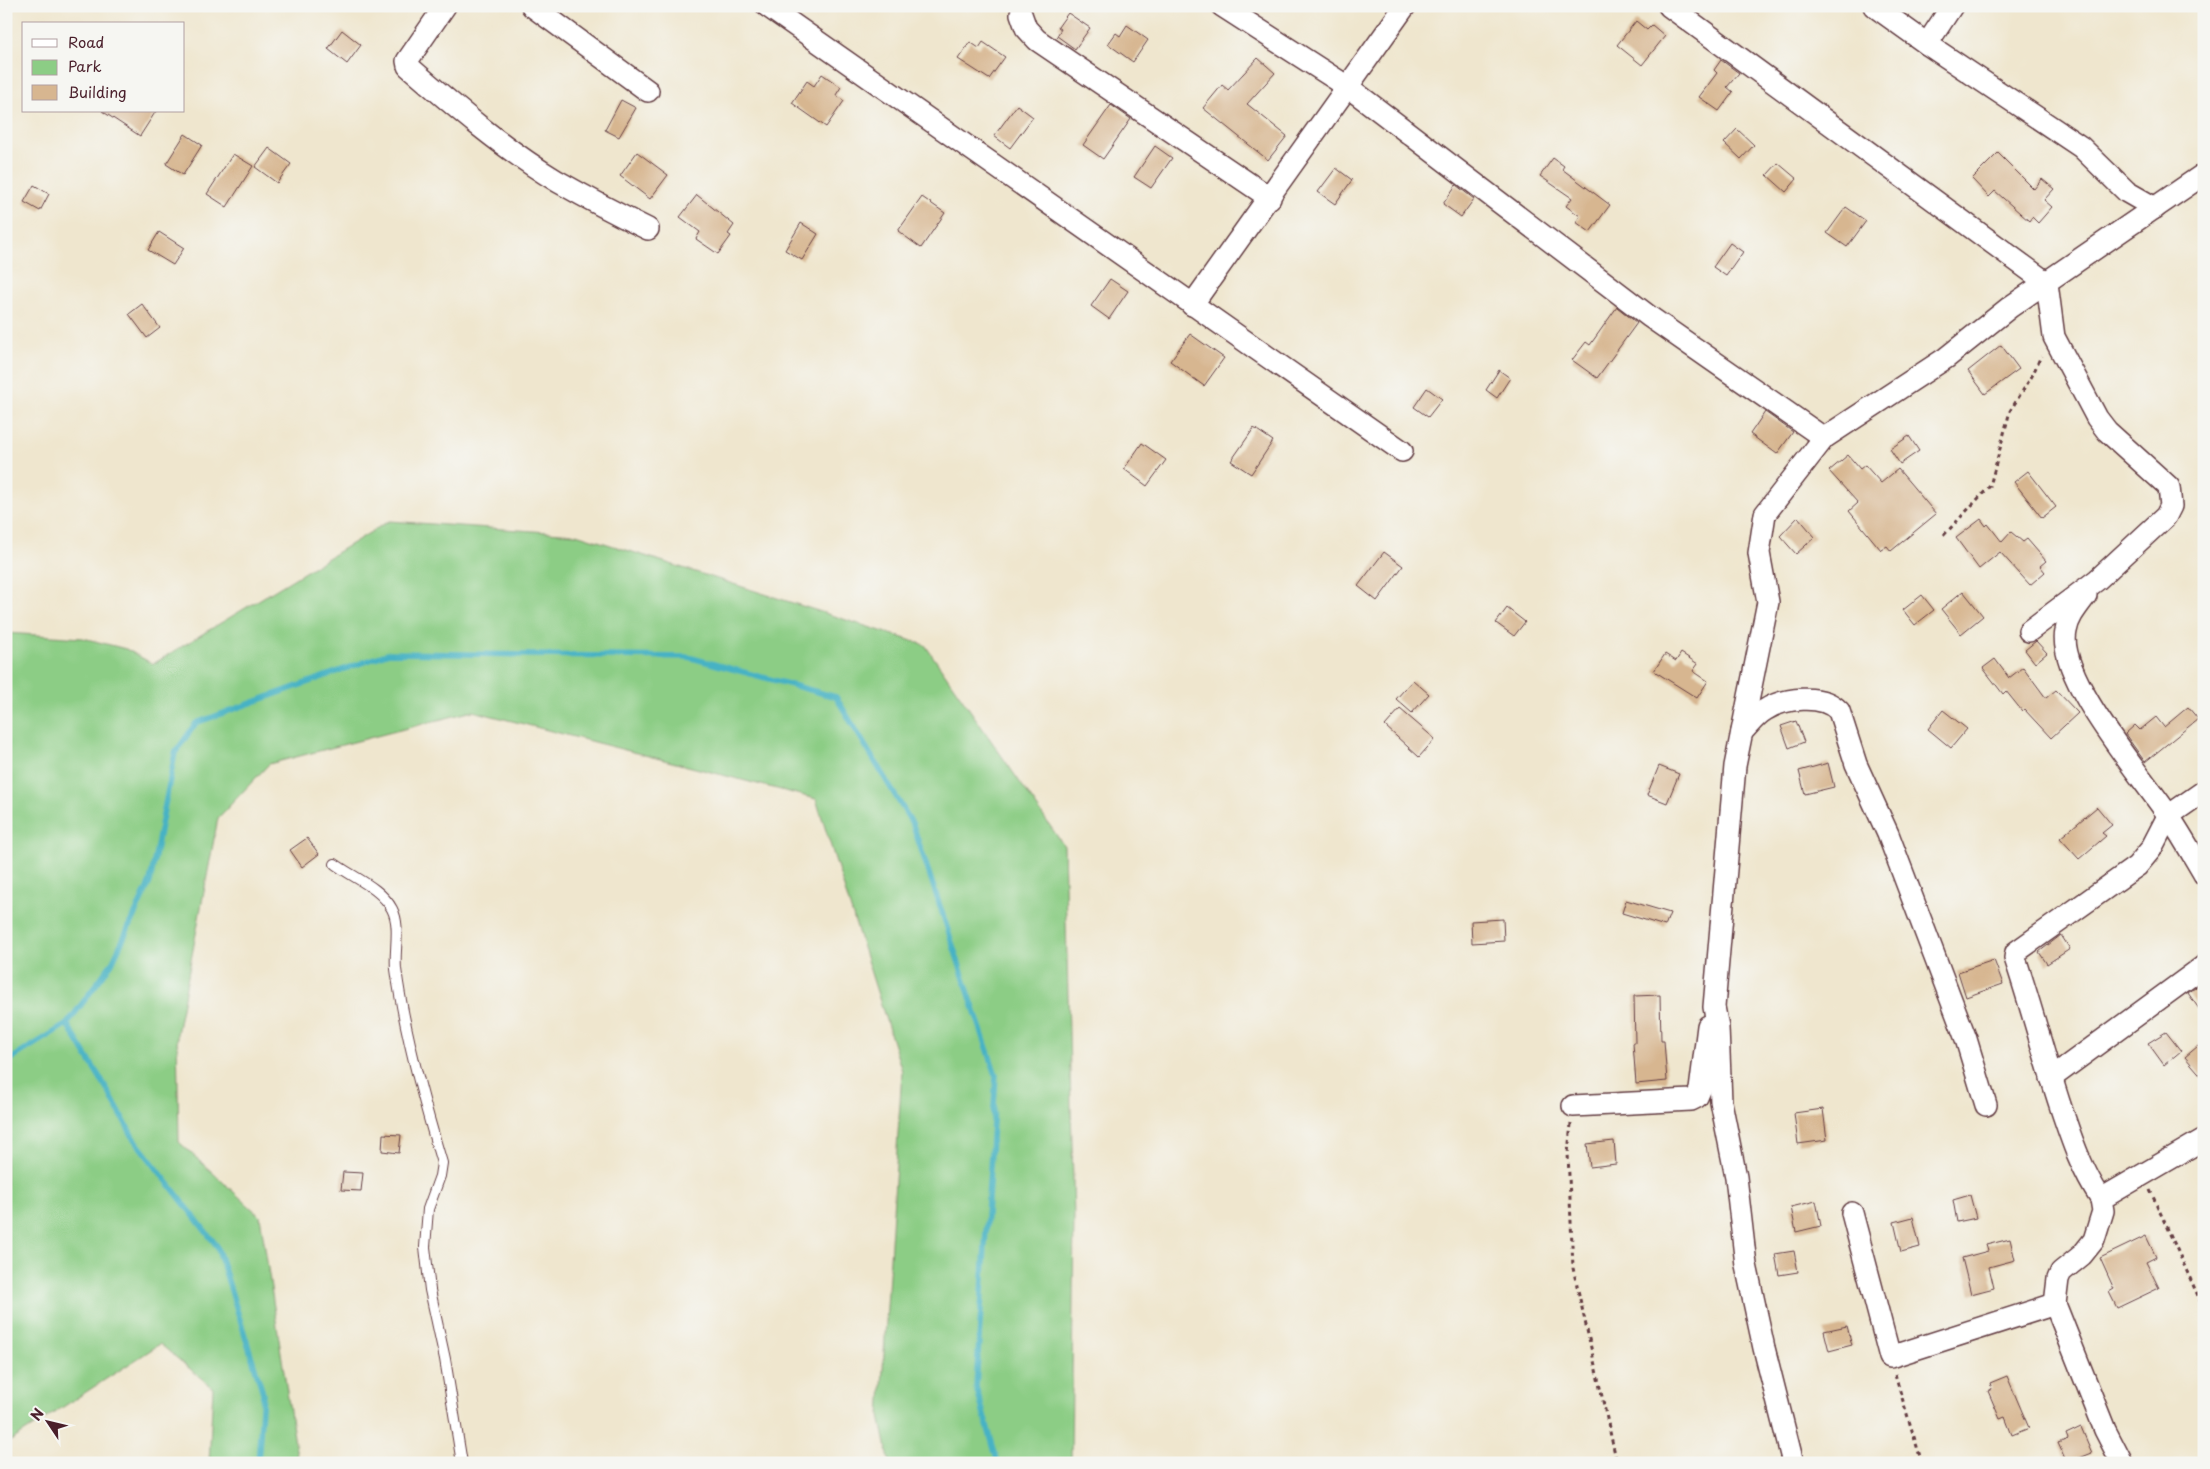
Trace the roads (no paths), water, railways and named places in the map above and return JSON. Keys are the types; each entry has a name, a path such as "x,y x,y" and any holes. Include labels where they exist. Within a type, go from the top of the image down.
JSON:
{"street":[{"path":"445,6 407,61 408,66 514,152 555,180 648,229"},
{"path":"532,6 648,91"},
{"path":"767,6 1402,451"},
{"path":"1222,6 1348,87 1650,317 1824,438"},
{"path":"1192,305 1405,6"},
{"path":"1669,6 2047,283 2051,325 2059,348 2097,418 2107,431 2169,487 2171,506 2166,516 2097,580 2029,631"},
{"path":"1874,6 1927,44 2081,147 2127,192 2155,208"},
{"path":"1927,44 1952,6"},
{"path":"1021,14 1026,28 1045,45 1270,198"},
{"path":"1573,1106 1691,1100 1696,1097 1700,1090 1706,1035 1714,1007 1731,806 1742,732 1768,602 1759,553 1764,514 1824,438 1946,358 2010,307 2204,174"},
{"path":"2097,580 2071,617 2065,632 2069,662 2075,678 2102,722 2168,816 2204,874"},
{"path":"1742,732 1762,711 1774,705 1792,700 1833,704 1840,711 1856,764 1888,834 1966,1039 1986,1105"},
{"path":"2122,1463 2105,1430 2055,1304 2058,1279 2061,1272 2082,1255 2094,1240 2103,1211 2102,1199 2089,1180 2077,1156 2051,1078 2015,958 2016,952 2137,866 2151,849 2168,816 2204,790"},
{"path":"2051,1078 2204,966"},
{"path":"1714,1007 1718,1028 1721,1102 1736,1177 1746,1265 1764,1348 1793,1463"},
{"path":"2102,1199 2204,1139"},
{"path":"1852,1213 1890,1358 2055,1304"}],"lane":[{"path":"335,864 386,899 395,917 396,968 405,1018 442,1163 440,1176 428,1209 424,1247 430,1290 445,1359 462,1463"}],"waterway":[{"path":"6,1062 67,1024 112,963 150,882 175,753 196,723 389,653 688,657 836,697 913,825 996,1075 976,1387 998,1463"},
{"path":"67,1024 107,1089 134,1139 217,1246 263,1393 258,1463"}]}
